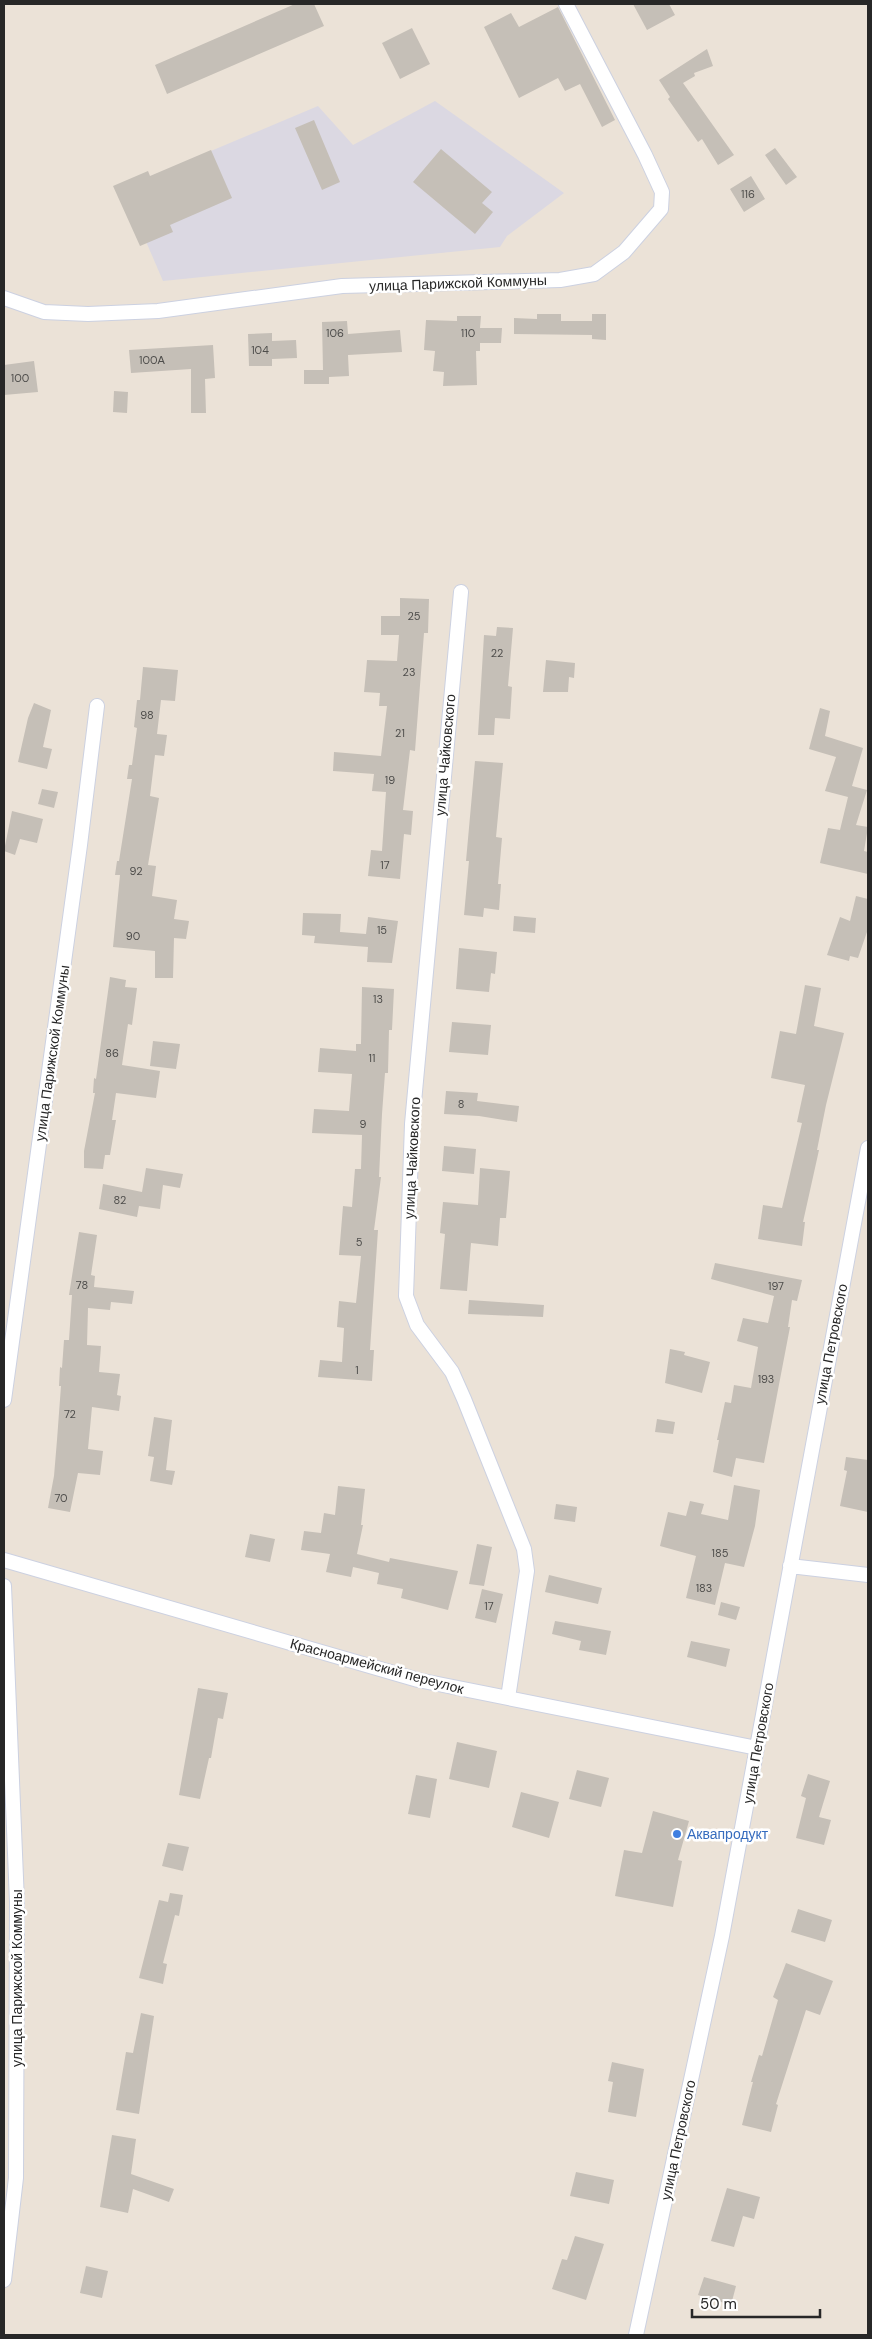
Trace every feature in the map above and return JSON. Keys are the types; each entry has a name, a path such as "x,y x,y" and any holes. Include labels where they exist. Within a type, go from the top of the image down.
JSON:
{"street":[{"name":"улица Парижской Коммуны","path":"4,298 44,312 88,314 158,311 342,286 560,280 594,274 624,252 647,226 661,208 662,192 645,155 566,4"},
{"name":"улица Чайковского","path":"460,592 412,1124 406,1296 417,1325 452,1372 524,1549 528,1571 508,1698"},
{"name":"улица Парижской Коммуны","path":"4,1400 80,845 97,706"},
{"name":"улица Петровского","path":"636,2335 722,1936 868,1148"},
{"name":"Красноармейский переулок","path":"4,1560 164,1608 418,1680 757,1748"},
{"path":"790,1566 868,1575"},
{"name":"улица Парижской Коммуны","path":"4,1586 18,1902 16,2178 4,2280"}],"shaded area":[{"path":"435,101 564,193 507,236 500,247 163,281 123,188 318,106 353,145"}],"building":[{"path":"295,4 314,4 324,26 167,94 155,65"},
{"path":"633,4 669,4 675,15 647,30"},
{"path":"558,7 615,120 602,127 580,84 565,91 558,78 519,98 484,27 511,13 519,27"},
{"path":"412,28 430,64 400,79 382,43"},
{"path":"707,49 713,66 694,73 695,76 683,83 734,155 718,165 702,139 698,142 668,99 670,97 659,80"},
{"path":"314,120 340,182 322,190 295,128"},
{"path":"775,148 797,177 786,185 765,155"},
{"path":"441,149 492,192 482,203 493,212 475,234 413,182"},
{"path":"211,150 232,198 170,225 173,232 140,246 113,186 148,171 150,176"},
{"path":"751,176 765,199 744,212 730,189"},
{"path":"537,314 561,314 561,321 592,321 592,314 606,314 606,340 592,339 592,335 514,334 514,318 537,319"},
{"path":"457,316 481,316 480,328 502,328 501,343 480,343 480,351 476,351 477,385 443,386 444,372 433,371 435,351 424,350 426,320 457,321"},
{"path":"347,321 348,334 400,330 402,352 348,355 349,376 329,377 329,384 304,384 304,370 323,370 322,322"},
{"path":"272,333 272,341 296,340 297,358 272,359 272,366 249,366 248,334"},
{"path":"213,345 215,378 205,379 206,413 191,413 191,369 131,373 129,350"},
{"path":"34,361 38,392 4,395 4,365"},
{"path":"114,391 128,392 127,413 113,412"},
{"path":"400,598 429,599 428,633 424,633 415,751 410,750 403,810 413,811 411,835 404,834 400,879 368,876 371,850 382,851 386,792 372,791 374,774 333,771 334,752 381,756 387,706 379,706 380,693 364,692 367,660 397,661 399,635 381,635 381,616 400,616"},
{"path":"497,627 513,628 508,686 512,687 510,719 495,718 494,735 478,735 484,635 496,636"},
{"path":"546,660 575,663 574,678 569,677 568,692 543,692"},
{"path":"143,667 178,670 175,701 161,700 157,734 167,735 164,756 155,755 150,796 159,798 148,865 156,866 152,896 177,900 174,919 189,921 186,939 174,938 173,978 155,978 155,951 113,947 120,875 115,875 132,779 127,779 129,765 132,765 137,728 134,727 137,700 140,700"},
{"path":"34,703 51,710 43,747 52,749 47,769 18,762 28,718"},
{"path":"820,708 830,711 825,736 863,748 852,786 867,790 856,825 868,827 864,851 868,852 868,874 820,863 828,828 840,830 848,797 825,791 836,757 809,749"},
{"path":"475,761 503,763 496,837 502,838 498,884 501,884 499,910 484,908 483,917 464,915 469,861 466,861"},
{"path":"42,789 58,792 54,808 38,804"},
{"path":"12,811 43,819 37,843 20,839 15,855 4,851"},
{"path":"856,896 868,899 868,929 858,958 850,956 849,961 827,955 840,917 850,921"},
{"path":"303,913 341,914 340,932 366,934 368,917 398,921 392,963 367,962 368,947 314,943 315,936 302,935"},
{"path":"514,916 536,918 535,933 513,931"},
{"path":"459,948 497,952 495,974 491,973 489,992 456,989"},
{"path":"110,977 126,980 125,987 137,988 132,1025 128,1024 122,1065 160,1071 156,1098 116,1093 112,1120 116,1120 110,1155 105,1155 103,1169 84,1168 84,1151 95,1093 93,1093 94,1078 96,1079"},
{"path":"805,985 821,988 814,1026 844,1033 817,1150 819,1150 803,1222 805,1222 802,1246 758,1239 763,1205 782,1208 802,1123 797,1122 805,1085 771,1078 780,1031 796,1034"},
{"path":"362,987 394,989 392,1030 389,1030 388,1073 385,1073 382,1114 379,1177 381,1177 374,1230 378,1230 370,1350 374,1350 372,1381 318,1377 320,1360 342,1362 344,1328 337,1327 339,1301 356,1303 361,1256 339,1255 343,1206 352,1207 355,1169 361,1169 362,1135 312,1133 314,1109 349,1111 352,1074 318,1072 320,1048 356,1051 356,1044 361,1044"},
{"path":"452,1022 491,1025 488,1055 449,1052"},
{"path":"153,1041 180,1044 176,1069 150,1066"},
{"path":"446,1091 478,1093 477,1101 519,1106 517,1122 479,1116 444,1114"},
{"path":"444,1146 476,1149 474,1174 442,1171"},
{"path":"146,1168 183,1174 180,1188 163,1185 160,1209 139,1206 137,1217 99,1209 103,1184 142,1192"},
{"path":"480,1168 510,1171 506,1218 500,1218 498,1246 471,1243 467,1291 440,1289 445,1234 440,1233 443,1202 478,1205"},
{"path":"79,1232 97,1235 91,1275 95,1276 94,1287 134,1291 132,1304 111,1302 110,1310 88,1308 87,1345 101,1346 99,1372 120,1374 117,1395 121,1396 119,1411 92,1407 88,1449 103,1451 100,1475 78,1473 70,1512 48,1508 54,1476 61,1386 59,1386 60,1367 62,1368 64,1340 69,1340 72,1295 69,1295"},
{"path":"715,1263 802,1280 797,1301 792,1300 788,1327 790,1327 764,1463 736,1458 732,1477 713,1472 719,1440 717,1440 725,1402 731,1403 734,1385 751,1388 758,1347 737,1341 743,1318 768,1323 774,1296 711,1279"},
{"path":"469,1300 544,1305 543,1317 468,1314"},
{"path":"670,1349 685,1352 684,1355 710,1362 702,1393 665,1383"},
{"path":"154,1417 172,1420 166,1470 175,1471 172,1485 150,1481 154,1457 148,1456"},
{"path":"657,1419 675,1422 673,1434 655,1432"},
{"path":"846,1457 868,1460 868,1512 840,1506 847,1471 844,1470"},
{"path":"734,1485 760,1490 755,1526 744,1567 725,1563 715,1605 686,1598 696,1556 660,1546 668,1512 686,1516 690,1501 704,1504 701,1514 728,1520"},
{"path":"338,1486 365,1489 361,1525 363,1525 357,1554 389,1562 390,1558 458,1571 448,1610 401,1598 403,1589 377,1584 379,1573 353,1567 351,1577 326,1572 330,1554 301,1550 304,1531 321,1533 324,1513 335,1515"},
{"path":"556,1504 577,1507 575,1522 554,1519"},
{"path":"250,1534 275,1539 270,1562 245,1557"},
{"path":"477,1544 492,1547 484,1586 469,1584"},
{"path":"549,1575 602,1588 598,1604 545,1592"},
{"path":"482,1589 503,1594 496,1623 475,1618"},
{"path":"721,1602 740,1607 736,1620 718,1615"},
{"path":"555,1621 611,1631 606,1655 579,1650 581,1641 552,1634"},
{"path":"691,1641 730,1649 726,1667 687,1657"},
{"path":"198,1688 228,1693 223,1719 218,1718 211,1758 209,1758 200,1799 179,1795"},
{"path":"457,1742 497,1751 489,1788 449,1779"},
{"path":"577,1770 609,1778 601,1807 569,1799"},
{"path":"808,1774 830,1781 819,1817 831,1820 824,1845 796,1838 806,1798 801,1796"},
{"path":"416,1775 437,1779 430,1818 408,1814"},
{"path":"521,1792 559,1802 549,1838 512,1827"},
{"path":"653,1811 689,1821 678,1860 682,1861 673,1907 615,1896 624,1850 642,1853"},
{"path":"168,1843 189,1847 183,1871 162,1866"},
{"path":"170,1893 183,1895 179,1916 175,1915 163,1963 167,1964 163,1984 139,1978 159,1900 168,1902"},
{"path":"798,1909 832,1920 825,1942 791,1932"},
{"path":"786,1963 833,1981 820,2015 806,2010 776,2104 778,2105 771,2132 742,2125 753,2082 751,2082 759,2055 762,2056 778,2000 773,1997"},
{"path":"141,2013 154,2016 139,2114 116,2110 126,2052 133,2053"},
{"path":"612,2062 644,2069 636,2117 608,2112 613,2082 608,2081"},
{"path":"112,2135 136,2139 131,2174 174,2189 169,2202 133,2189 128,2213 100,2207"},
{"path":"576,2172 614,2180 609,2204 570,2196"},
{"path":"727,2188 760,2197 754,2219 743,2216 734,2247 711,2241"},
{"path":"575,2236 604,2244 586,2300 552,2289 562,2259 567,2260"},
{"path":"86,2266 108,2271 102,2298 80,2293"},
{"path":"704,2277 736,2286 731,2305 698,2295"}],"place":[{"name":"Аквапродукт","path":"677,1834"}]}
